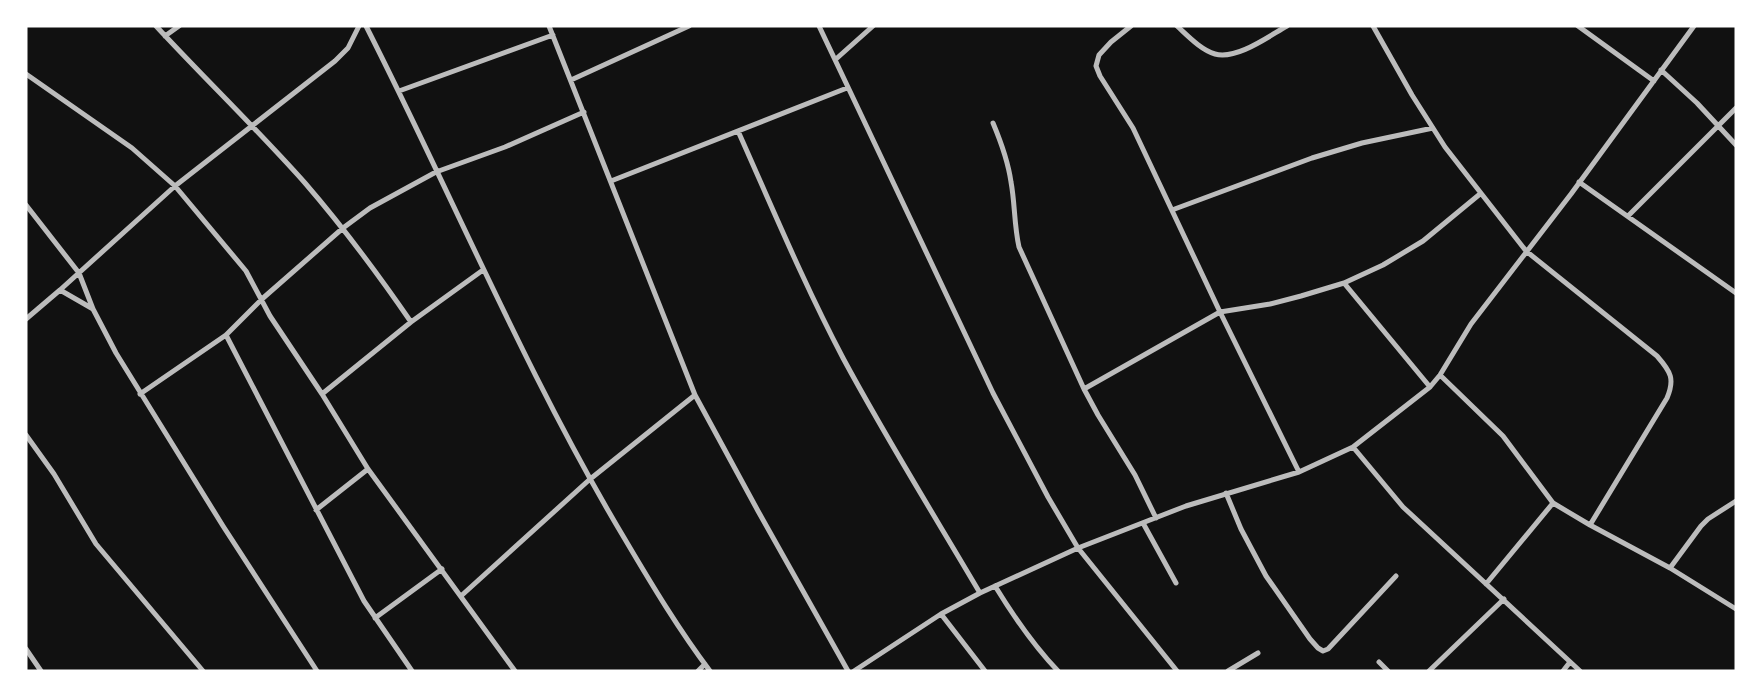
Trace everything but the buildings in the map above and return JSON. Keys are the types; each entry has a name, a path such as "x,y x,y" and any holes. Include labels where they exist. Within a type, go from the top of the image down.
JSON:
{"street":[{"path":"156,26 252,126 343,228 411,322"},
{"path":"165,36 179,26"},
{"path":"26,319 175,186 342,55 359,26"},
{"path":"366,26 399,91 483,270 589,480 654,588 710,671"},
{"path":"549,26 695,395 848,671"},
{"path":"570,80 689,26"},
{"path":"819,26 993,394 1048,497 1078,548 1177,671"},
{"path":"836,59 873,26"},
{"path":"1131,26 1111,42 1099,55 1096,66 1133,128 1220,312 1300,472"},
{"path":"1177,26 1202,47 1216,54 1230,54 1250,47 1287,26"},
{"path":"1373,26 1433,128 1480,194 1526,251 1657,356 1668,370 1672,380 1668,398 1590,525"},
{"path":"1578,26 1654,81"},
{"path":"854,671 942,614 980,593 1078,548 1226,493 1300,472 1353,447 1430,387 1440,375 1471,324 1694,26"},
{"path":"399,91 553,35"},
{"path":"1661,70 1736,145"},
{"path":"26,74 125,142 175,186 246,271 270,316 322,394 368,469 515,671"},
{"path":"611,181 848,88"},
{"path":"1628,216 1736,108"},
{"path":"140,394 226,335 262,299 343,228 370,208 436,172 505,148 584,112"},
{"path":"993,123 1005,154 1011,181 1019,247 1084,389 1135,475 1156,518"},
{"path":"1172,210 1312,158 1362,143 1433,128"},
{"path":"738,131 842,356 872,411 980,593"},
{"path":"1579,182 1736,292"},
{"path":"1084,389 1220,312 1270,304 1344,283 1383,265 1423,241 1480,194"},
{"path":"26,205 79,273 93,309 140,394 317,671"},
{"path":"322,394 411,322 483,270"},
{"path":"1344,283 1430,387"},
{"path":"60,290 93,309"},
{"path":"226,335 364,601 412,671"},
{"path":"1440,375 1503,436 1553,503 1670,568 1736,609"},
{"path":"461,596 589,480 695,395"},
{"path":"26,435 54,474 96,544 203,671"},
{"path":"1353,447 1403,507 1580,671"},
{"path":"316,510 368,469"},
{"path":"1226,493 1241,529 1266,576 1310,639 1318,648 1324,651 1328,649 1396,576"},
{"path":"1670,568 1701,526 1708,519 1736,501"},
{"path":"1486,584 1553,503"},
{"path":"1143,523 1176,583"},
{"path":"374,618 442,569"},
{"path":"995,586 1018,624 1038,650 1058,671"},
{"path":"1429,671 1504,599"},
{"path":"942,614 985,671"},
{"path":"26,649 41,671"},
{"path":"1228,671 1258,653"},
{"path":"1378,662 1388,671"},
{"path":"1563,671 1570,662"},
{"path":"698,671 705,664"}]}
